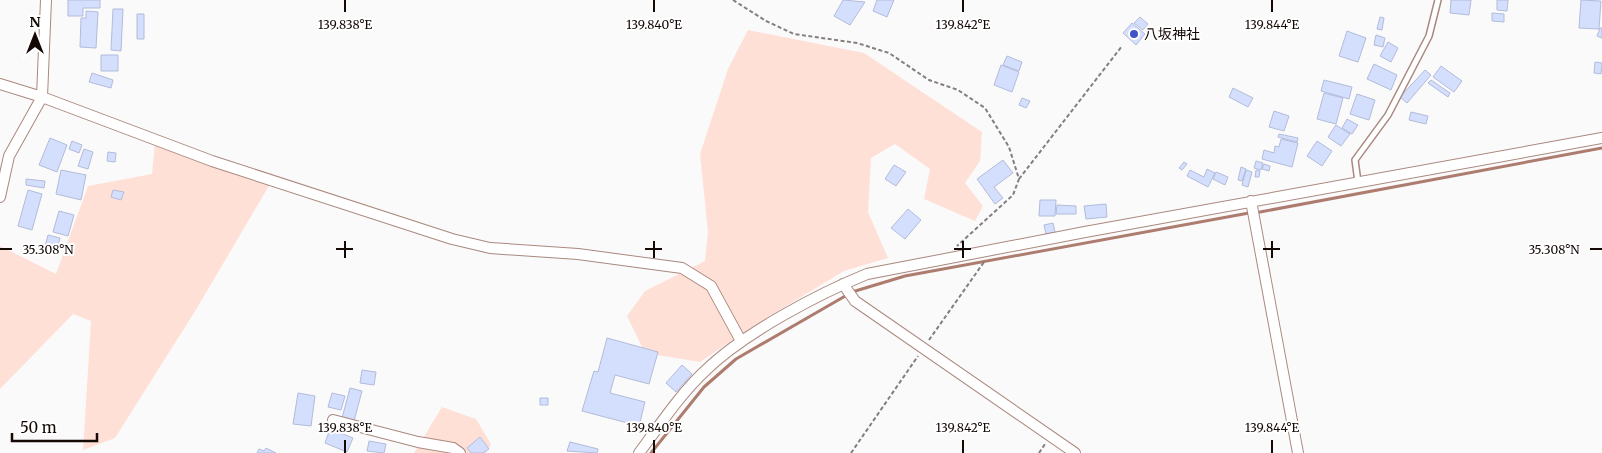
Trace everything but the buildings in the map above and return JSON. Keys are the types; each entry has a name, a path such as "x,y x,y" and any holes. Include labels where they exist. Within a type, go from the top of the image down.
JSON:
{"street":[{"path":"0,198 8,156 42,97 46,0"},
{"path":"0,84 42,97 212,161 452,238 490,248 578,254 682,268 711,286 741,341"},
{"path":"638,453 690,387 722,356 741,341 845,286 891,268 1602,138"},
{"path":"1252,201 1298,453"},
{"path":"845,286 853,298 1075,453"},
{"path":"333,420 418,442 453,448 460,453"}],"lane":[{"path":"1358,182 1354,160 1388,115 1429,36 1438,0"}],"path":[{"path":"733,0 766,21 794,34 857,43 889,53 930,80 958,90 985,108 1009,148 1019,179"},
{"path":"944,258 1013,195 1019,179 1122,46"},
{"path":"851,453 981,265"}],"shaded area":[{"path":"748,30 864,53 982,132 980,161 965,183 983,206 975,221 924,199 930,169 895,144 871,158 868,212 888,258 844,271 753,326 700,362 645,353 627,316 645,291 705,261 708,232 700,154 728,69"},
{"path":"155,143 270,184 197,308 115,438 83,450 91,321 73,314 0,389 0,246 56,274 88,186 152,174"},
{"path":"442,407 476,419 491,444 486,453 414,453"}],"waterway":[{"path":"1260,212 1602,148"},
{"path":"852,292 905,276 1249,213"},
{"path":"651,453 704,387 736,359 847,295"}],"place":[{"name":"八坂神社","path":"1134,34"}]}
